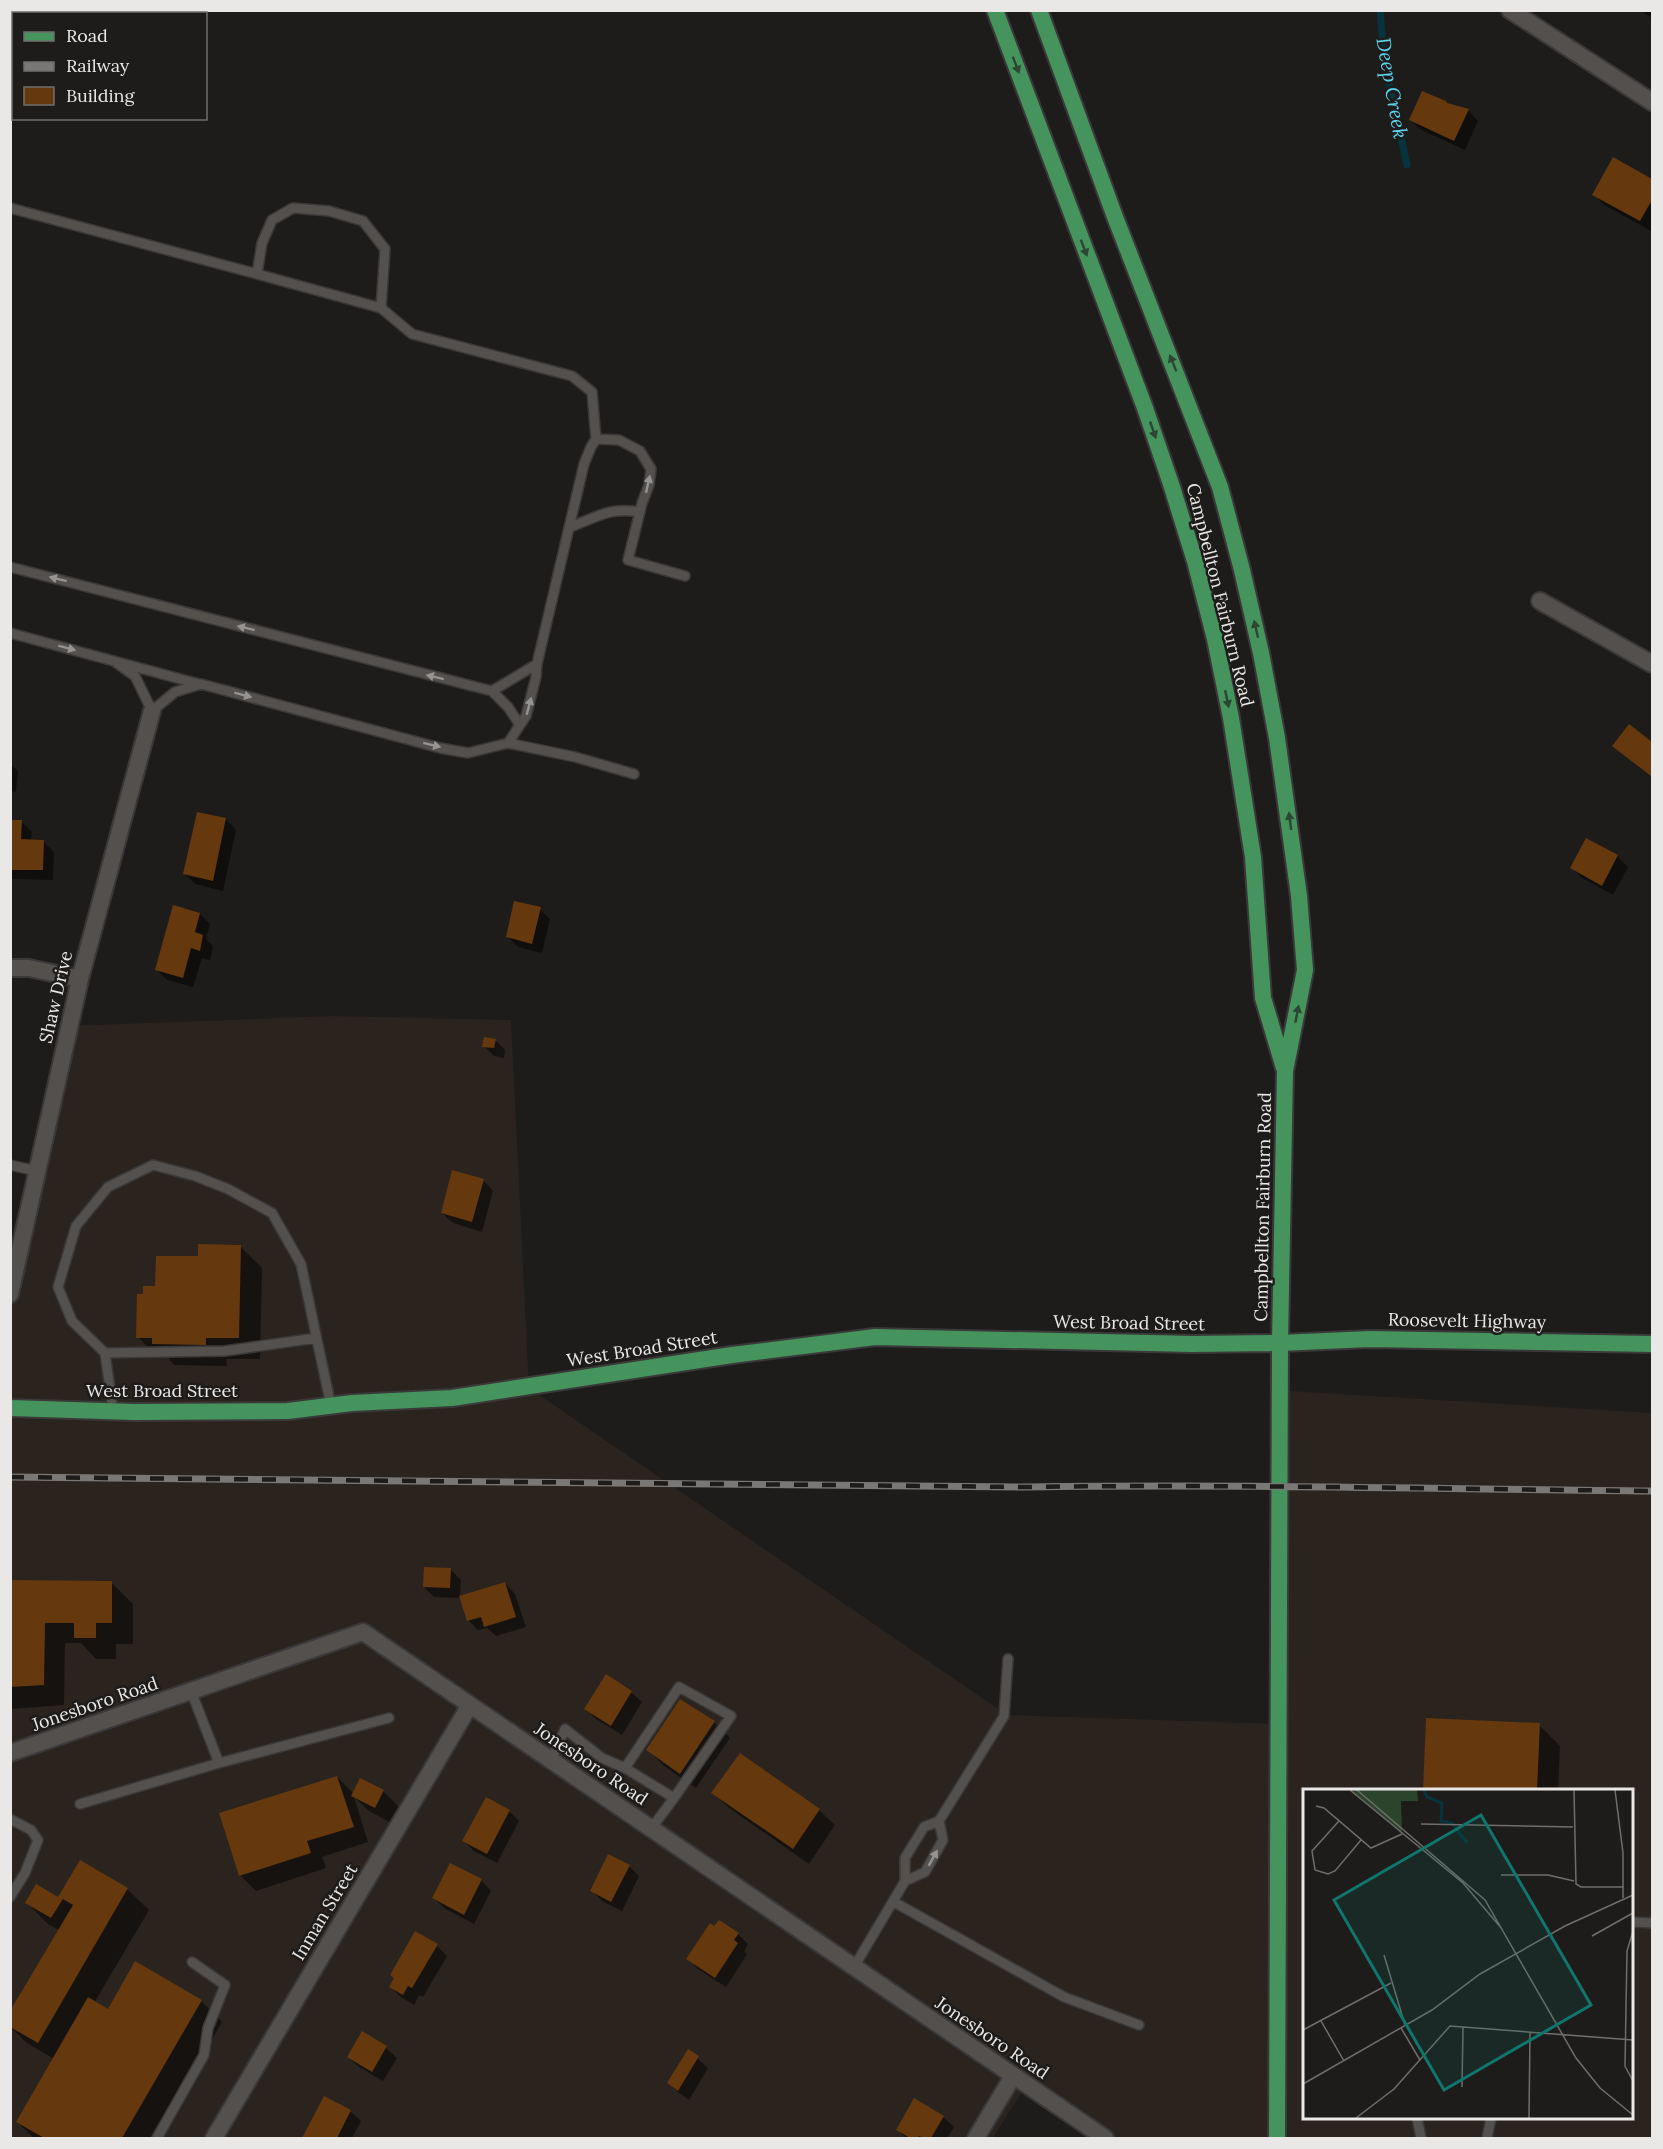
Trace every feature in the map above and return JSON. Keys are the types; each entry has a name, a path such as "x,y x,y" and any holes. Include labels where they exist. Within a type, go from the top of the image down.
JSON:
{"main road":[{"name":"Campbellton Fairburn Road","path":"995,10 1172,484 1195,561 1215,639 1233,730 1252,857 1263,998 1285,1071"},
{"name":"Campbellton Fairburn Road","path":"1039,10 1115,218 1221,487 1261,653 1277,738 1291,833 1305,970 1285,1071 1280,1343 1277,2139"},
{"name":"West Broad Street","path":"10,1408 113,1411 288,1411 452,1398 732,1355 875,1337 1192,1344 1280,1343"},
{"name":"Roosevelt Highway","path":"1280,1343 1370,1339 1653,1344"}],"street":[{"path":"1510,10 1653,102"},
{"path":"1540,600 1653,664"},
{"name":"Shaw Drive","path":"10,1294 80,978 152,711"},
{"path":"10,968 80,978"},
{"name":"Jonesboro Road","path":"10,1753 363,1632 1105,2139"},
{"name":"Inman Street","path":"214,2139 470,1705"},
{"path":"976,2139 1013,2076"}],"lane":[{"path":"10,208 381,308 412,334 572,376 592,392 596,439 584,464 526,716 508,743"},
{"path":"257,274 262,243 272,220 293,208 329,211 363,221 385,249 381,308"},
{"path":"596,439 619,440 640,451 651,470 628,560 685,576"},
{"path":"570,527 602,513 623,509 640,512"},
{"path":"10,567 492,691 520,725"},
{"path":"10,633 440,748 468,753 508,743 575,757 634,774"},
{"path":"114,661 135,676 152,711 175,692 201,684"},
{"path":"492,691 537,664"},
{"path":"10,1165 37,1171"},
{"path":"113,1411 105,1353 72,1321 58,1287 76,1226 108,1187 153,1165 195,1176 228,1189 272,1213 301,1264 331,1406"},
{"path":"105,1353 225,1351 316,1338"},
{"path":"854,1967 905,1881 905,1858 924,1827 939,1821 1004,1716 1008,1659"},
{"path":"625,1768 679,1687 731,1716 651,1829"},
{"path":"191,1691 219,1763"},
{"path":"80,1804 219,1763 389,1718"},
{"path":"551,1761 565,1729 602,1758 625,1768 674,1798"},
{"path":"10,1820 31,1830 38,1840 25,1873 10,1897"},
{"path":"905,1881 925,1872 943,1840 939,1821"},
{"path":"894,1902 1064,1997 1139,2025"},
{"path":"1633,1922 1653,1923"},
{"path":"157,2139 204,2055 207,2028 225,1985 192,1962"},
{"path":"1417,2119 1421,2139"},
{"path":"1487,2139 1491,2119"}],"shaded area":[{"path":"334,1016 511,1020 529,1388 1007,1715 1280,1724 1289,1391 1652,1413 1652,2138 1098,2138 1023,2090 993,2138 11,2138 11,1245 66,1026"}],"building":[{"path":"1422,91 1447,103 1469,109 1454,141 1409,120"},
{"path":"1613,157 1652,179 1652,200 1640,221 1592,195"},
{"path":"1629,724 1652,742 1652,777 1612,746"},
{"path":"197,812 226,818 213,881 183,874"},
{"path":"10,820 22,820 21,839 44,840 43,870 10,870"},
{"path":"1586,838 1618,855 1602,886 1570,868"},
{"path":"514,901 541,907 532,944 506,937"},
{"path":"173,905 200,913 195,932 203,935 200,951 191,948 183,978 155,970"},
{"path":"484,1037 496,1039 494,1048 482,1047"},
{"path":"452,1170 484,1179 472,1222 441,1213"},
{"path":"198,1244 241,1245 239,1338 206,1338 206,1345 152,1344 152,1338 136,1338 137,1294 143,1294 143,1286 155,1286 156,1256 198,1256"},
{"path":"424,1567 451,1568 450,1588 423,1587"},
{"path":"10,1580 112,1581 112,1623 96,1623 96,1638 74,1638 74,1623 45,1623 44,1685 10,1687"},
{"path":"505,1582 516,1617 484,1627 481,1617 467,1621 459,1596"},
{"path":"606,1674 632,1691 611,1726 584,1709"},
{"path":"680,1699 715,1721 680,1774 646,1750"},
{"path":"1426,1718 1540,1723 1537,1789 1423,1789"},
{"path":"740,1753 820,1809 793,1849 711,1793"},
{"path":"337,1776 354,1827 307,1841 311,1853 239,1876 219,1813"},
{"path":"360,1778 384,1790 375,1808 351,1796"},
{"path":"486,1797 510,1810 487,1854 462,1841"},
{"path":"608,1854 630,1865 611,1902 590,1891"},
{"path":"80,1860 128,1888 38,2043 10,2027 10,2011 73,1905 63,1899 51,1918 25,1903 36,1884 58,1897"},
{"path":"450,1863 482,1879 464,1915 432,1898"},
{"path":"719,1920 739,1933 734,1940 738,1943 715,1978 686,1959 710,1923 714,1926"},
{"path":"415,1931 438,1944 412,1988 408,1986 403,1995 389,1987 394,1978 390,1975"},
{"path":"135,1961 202,2000 122,2138 44,2138 16,2122 88,1997 108,2009"},
{"path":"362,2031 387,2046 372,2072 347,2057"},
{"path":"688,2049 699,2056 678,2091 667,2083"},
{"path":"324,2096 351,2110 337,2138 302,2138"},
{"path":"914,2098 944,2116 931,2138 919,2136 910,2138 896,2130"}],"waterway":[{"name":"Deep Creek","path":"1380,10 1384,59 1407,165"}],"railway":[{"path":"10,1477 1652,1491"}]}
